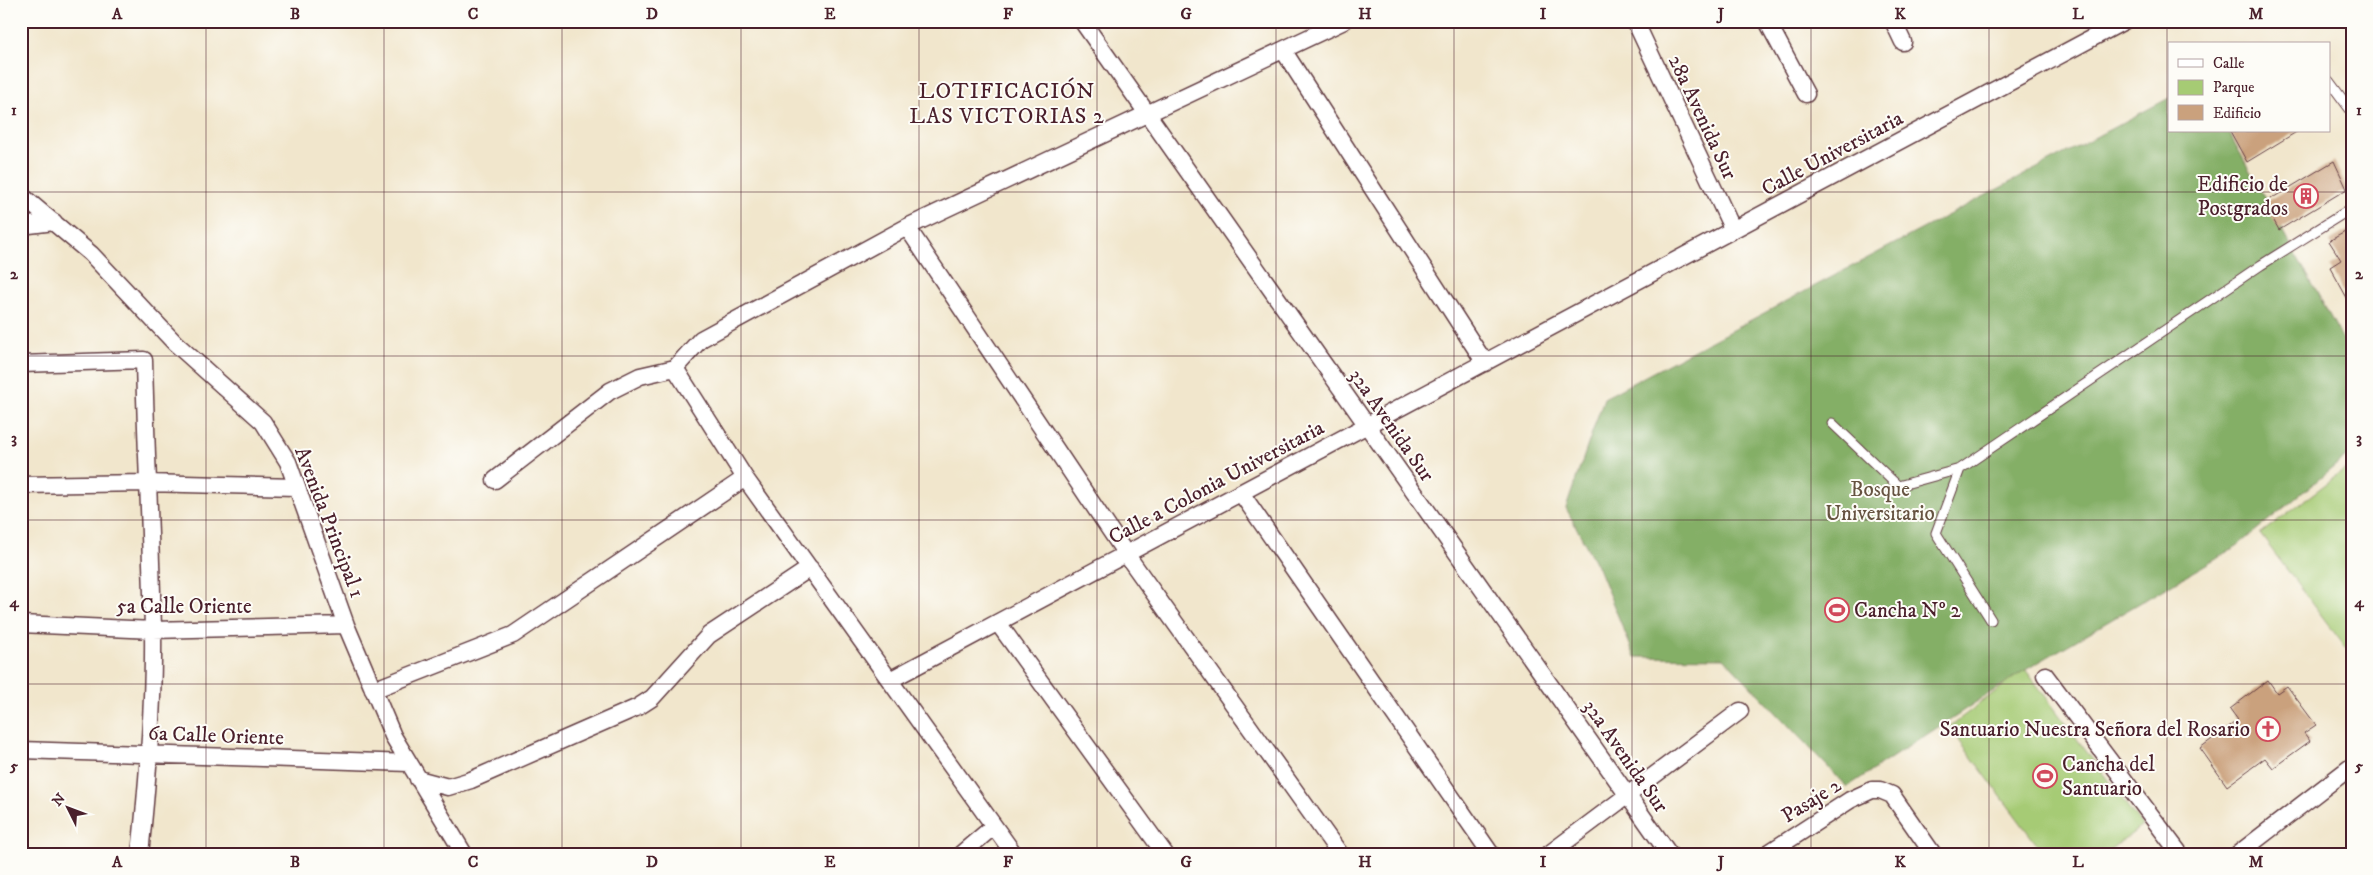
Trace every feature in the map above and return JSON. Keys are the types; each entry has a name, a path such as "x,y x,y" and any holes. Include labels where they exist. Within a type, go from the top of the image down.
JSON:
{"street":[{"name":"32a Avenida Sur","path":"1082,21 1669,854"},
{"path":"495,480 610,391 640,376 675,368 701,339 907,227 1344,21"},
{"name":"28a Avenida Sur","path":"1635,21 1733,230"},
{"path":"1767,21 1806,94"},
{"path":"1893,21 1903,42"},
{"name":"Calle Universitaria","path":"1561,322 2124,21"},
{"path":"1283,50 1485,363"},
{"name":"Avenida Principal 1","path":"21,195 91,254 175,343 263,422 288,462 346,625 392,736 464,854"},
{"path":"21,226 54,222"},
{"path":"907,227 1126,554 1340,854"},
{"name":"Calle a Colonia Universitaria","path":"890,680 1561,322"},
{"path":"21,364 144,360 146,483 153,630 150,754 140,854"},
{"path":"675,368 746,478 1014,854"},
{"path":"373,690 513,635 746,478"},
{"path":"21,485 146,483 296,487"},
{"path":"1241,493 1491,854"},
{"path":"418,779 448,787 471,780 638,707 652,698 709,635 810,568"},
{"path":"998,622 1165,854"},
{"name":"5a Calle Oriente","path":"21,624 153,630 346,625"},
{"path":"2045,675 2180,854"},
{"path":"1549,854 1740,711"},
{"name":"6a Calle Oriente","path":"21,750 409,763"},
{"path":"2238,854 2352,766"},
{"name":"Pasaje 2","path":"1767,854 1863,792 1880,790 1892,795 1933,854"},
{"path":"961,854 994,826"}],"lane":[{"path":"2330,82 2352,112"},
{"path":"1832,424 1898,486 1960,469 2261,265 2352,208"},
{"path":"1960,469 1936,533 1991,620"}],"green space":[{"name":"Bosque Universitario","path":"2168,99 2168,132 2229,132 2352,356 2352,452 2237,546 2022,672 1847,787 1724,658 1635,657 1598,568 1566,508 1604,398"},
{"path":"2352,464 2352,656 2260,534"},
{"name":"Cancha del Santuario","path":"2025,669 2142,826 2105,854 2044,854 1949,727"}],"building":[{"path":"2231,132 2296,132 2247,162"},
{"name":"Edificio de Postgrados","path":"2334,161 2347,189 2279,230 2264,203"},
{"path":"2352,228 2352,307 2330,267 2341,260 2329,241"},
{"name":"Santuario Nuestra Señora del Rosario","path":"2268,680 2277,693 2287,686 2316,725 2304,733 2310,741 2273,768 2265,758 2227,786 2200,748 2238,720 2230,709"}],"place":[{"name":"Edificio de Postgrados","path":"2306,196"},
{"name":"Cancha Nº 2","path":"1837,610"},
{"name":"Santuario Nuestra Señora del Rosario","path":"2268,729"},
{"name":"Cancha del Santuario","path":"2045,776"}],"district":[{"name":"LOTIFICACIÓN LAS VICTORIAS 2","path":"1007,102"}]}
